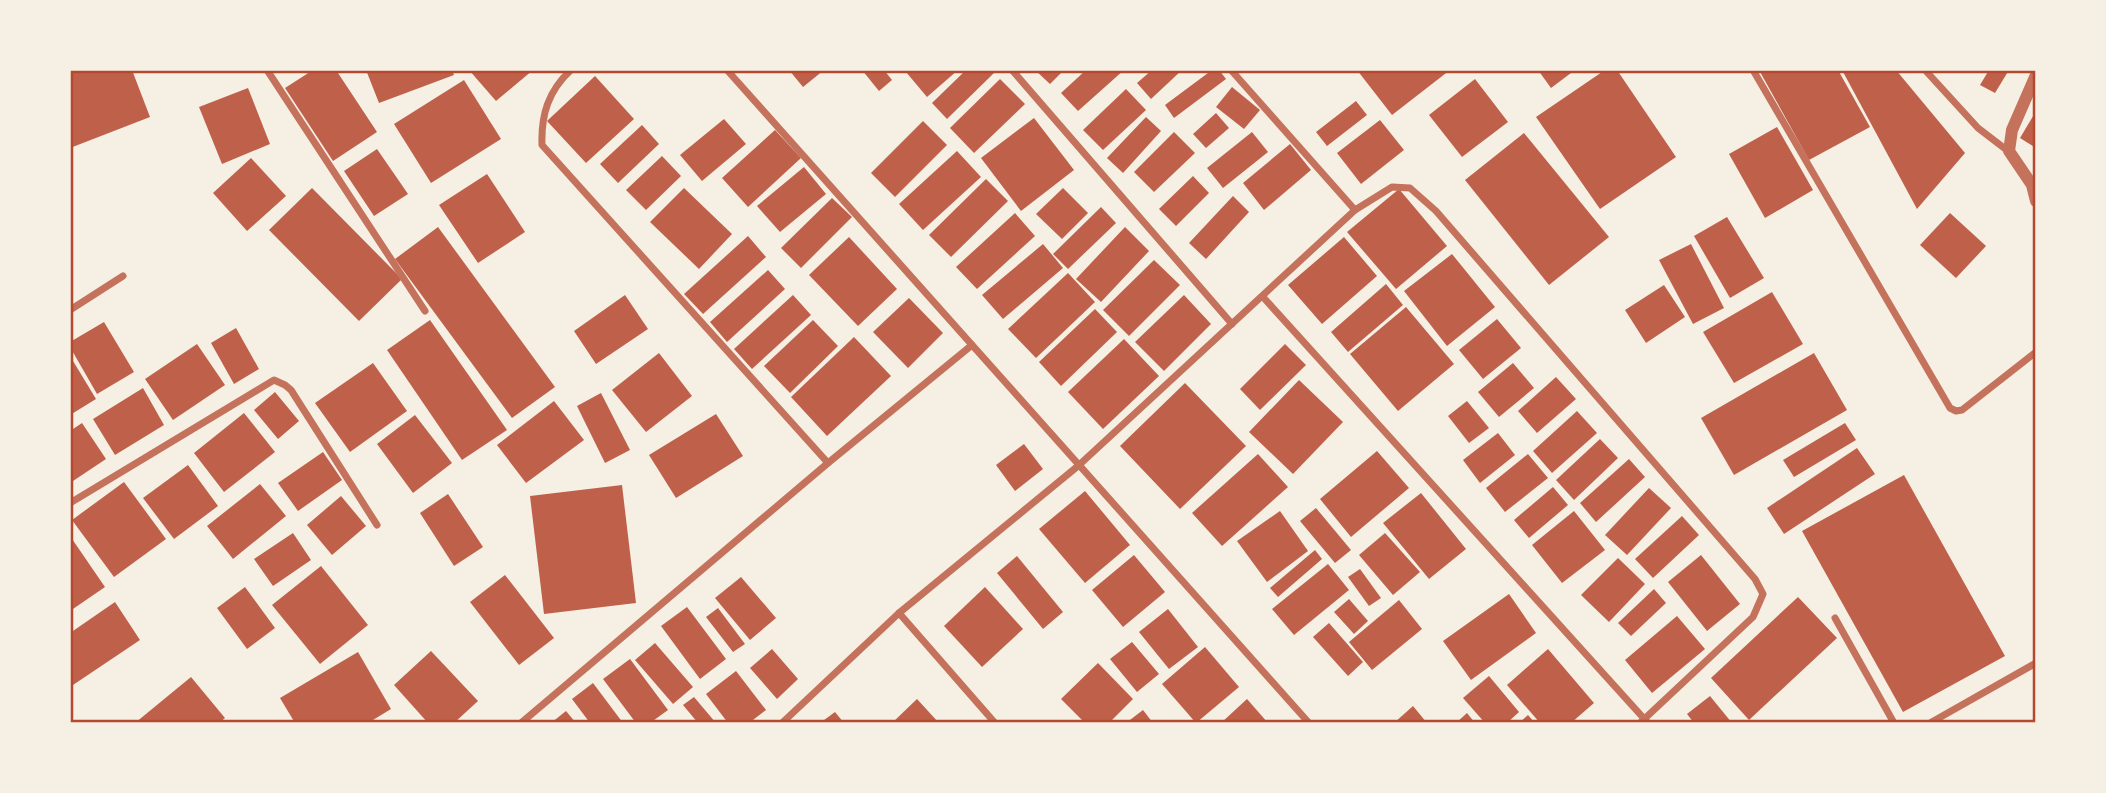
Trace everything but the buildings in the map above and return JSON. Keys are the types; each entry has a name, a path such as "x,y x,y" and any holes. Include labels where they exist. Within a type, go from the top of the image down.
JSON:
{"street":[{"path":"267,70 425,311"},
{"path":"571,70 549,98 541,121 542,145 828,463"},
{"path":"727,70 1308,723"},
{"path":"1012,70 1232,324"},
{"path":"1231,70 1355,210"},
{"path":"1925,70 1978,128 2009,152 2034,185 2036,201"},
{"path":"1753,71 1950,408 1962,410 2036,352"},
{"path":"2009,152 2012,130 2036,75"},
{"path":"782,723 899,613 1078,466 1355,210 1392,187 1410,188 1436,211 1755,579 1763,594 1753,617 1644,722 1263,297"},
{"path":"70,310 123,276"},
{"path":"521,723 972,345"},
{"path":"70,503 274,380 285,384 291,390 377,525"},
{"path":"899,613 995,723"},
{"path":"1835,618 1894,723"},
{"path":"1930,723 2036,663"}]}
